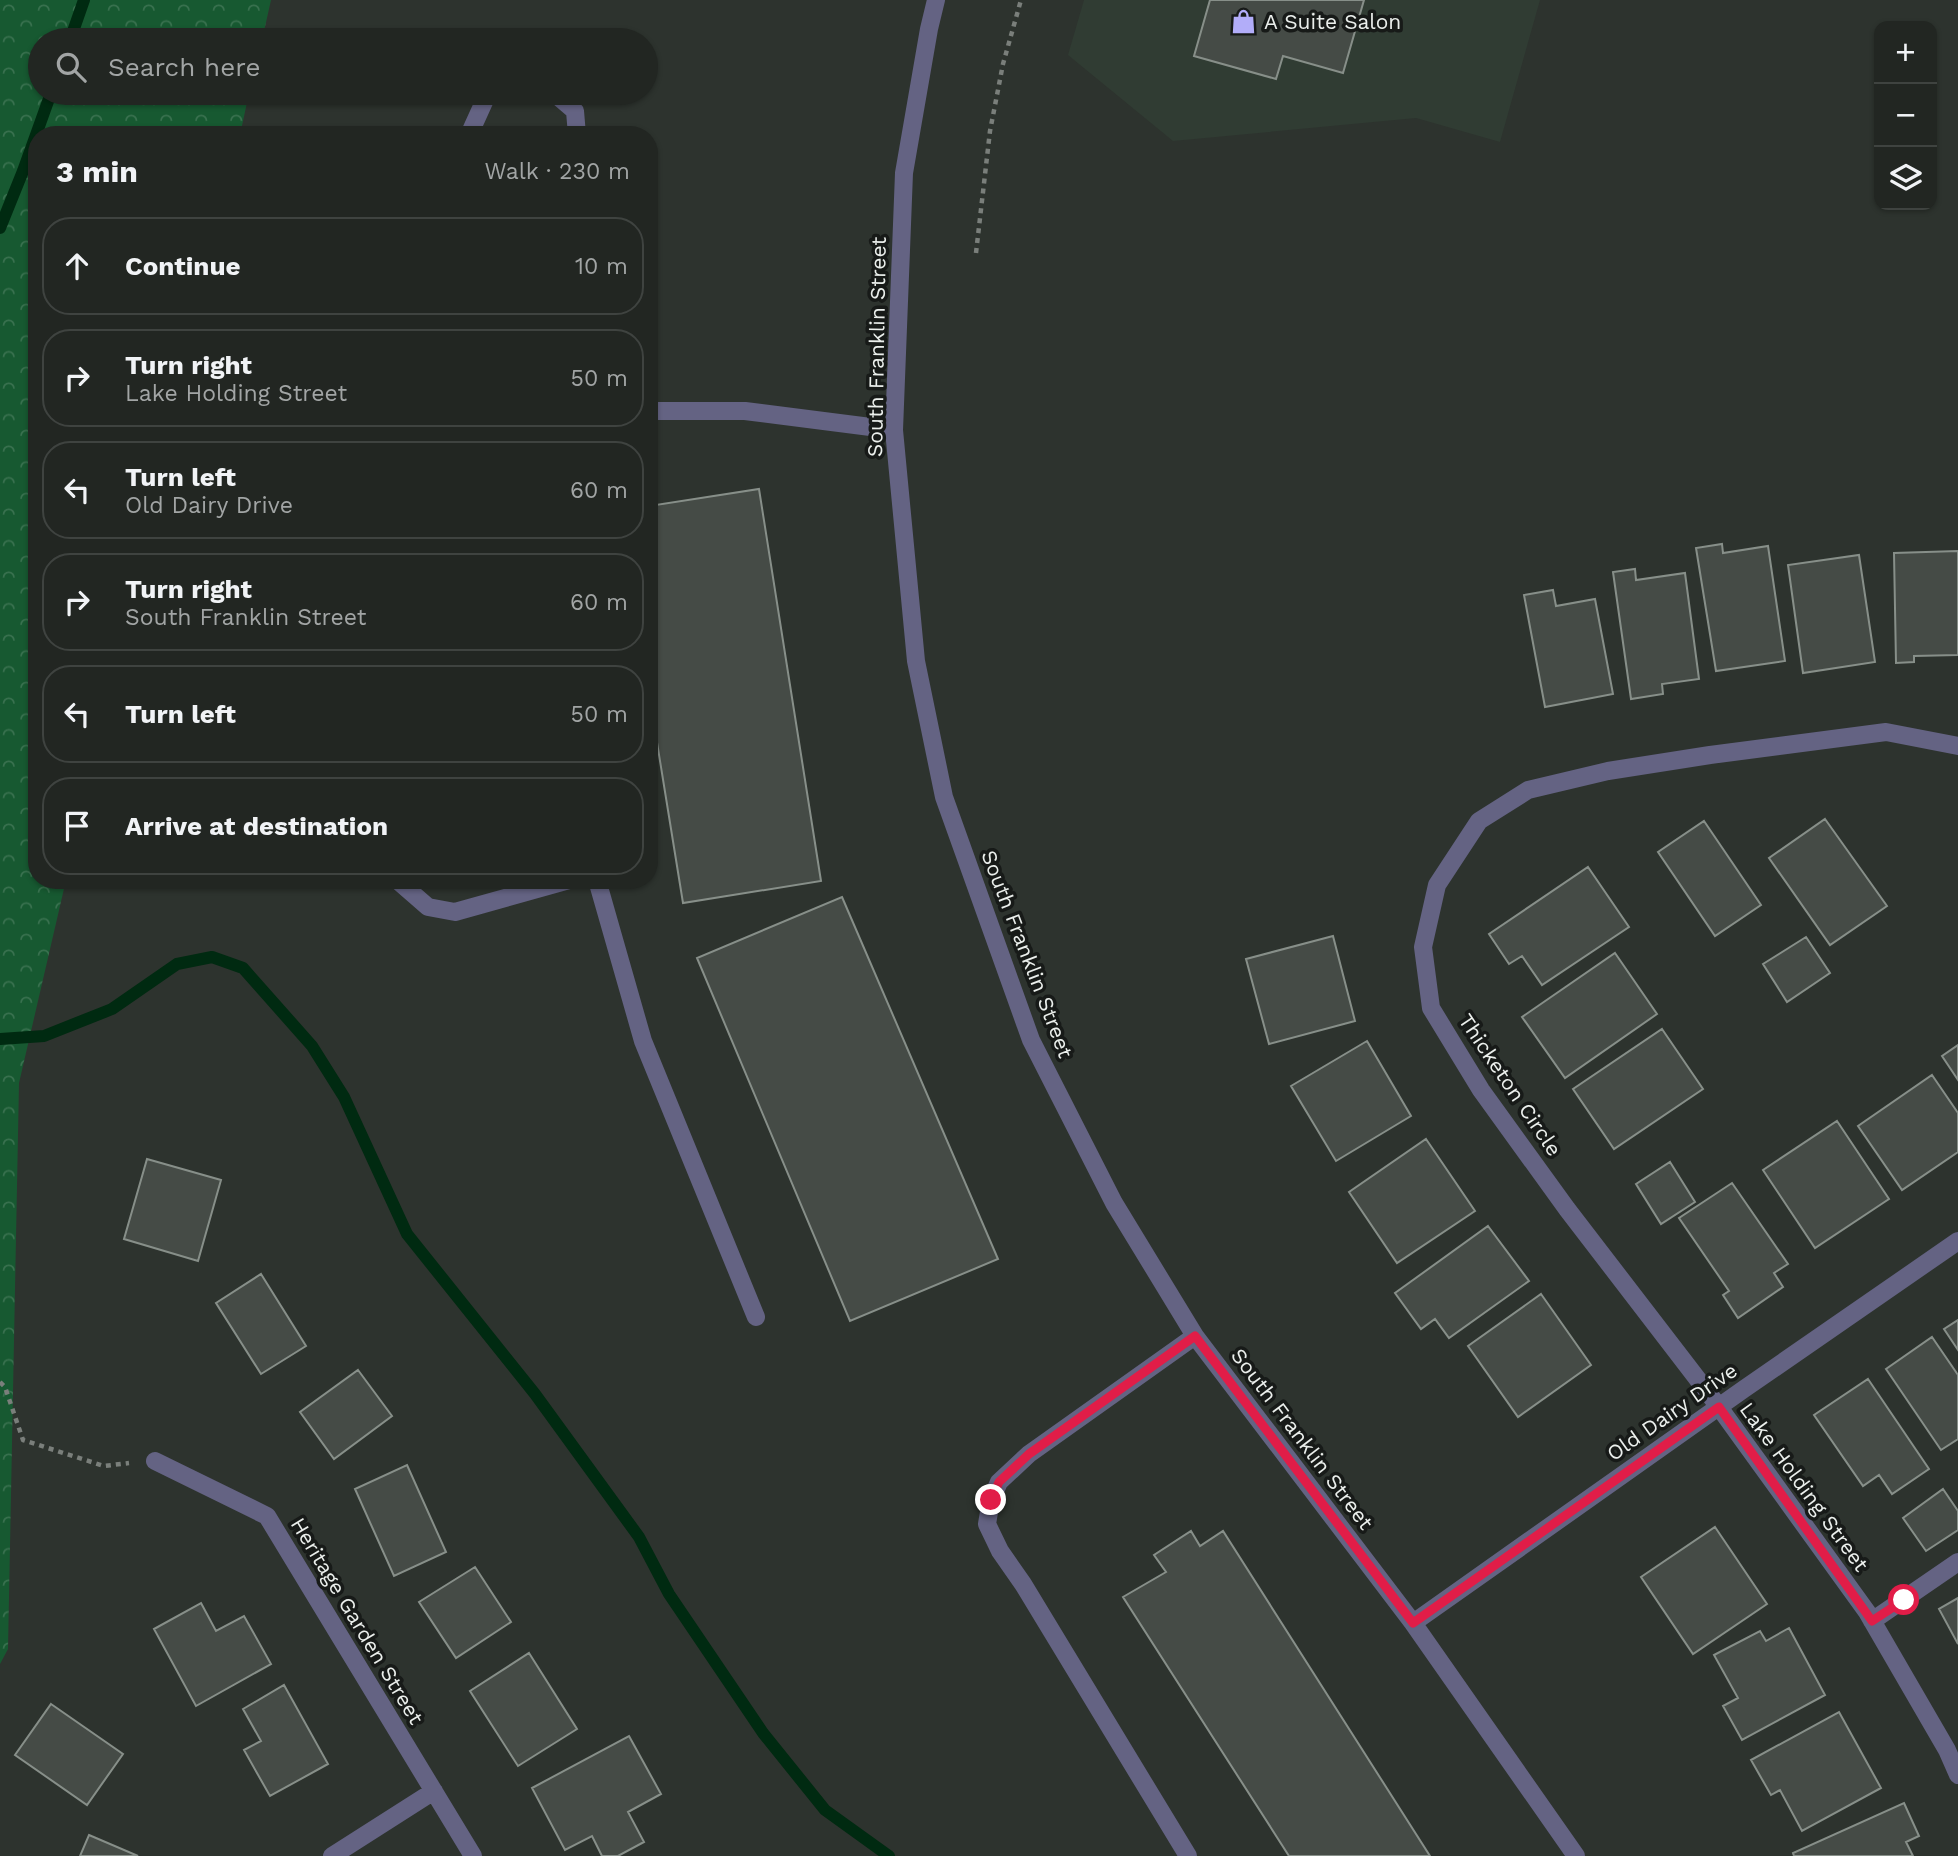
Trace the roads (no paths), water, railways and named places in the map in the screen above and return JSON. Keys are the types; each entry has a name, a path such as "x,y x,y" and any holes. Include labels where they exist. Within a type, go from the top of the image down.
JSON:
{"street":[{"name":"South Franklin Street","path":"936,0 904,173 894,430 916,661 944,797 1031,1040 1114,1203 1195,1336 1413,1623 1576,1856"},
{"path":"472,126 482,105"},
{"path":"568,105 575,111 576,126"},
{"path":"658,411 745,411 894,430"},
{"name":"Thicketon Circle","path":"1719,1407 1567,1209 1481,1090 1431,1008 1423,947 1437,885 1479,821 1528,790 1608,771 1886,732 1958,746"},
{"path":"407,889 428,907 455,912 537,889"},
{"path":"600,889 643,1041 756,1317"},
{"name":"Old Dairy Drive","path":"1413,1623 1958,1241"},
{"path":"1188,1856 1023,1584 1000,1551 987,1524 991,1500 999,1482 1029,1454 1195,1336"},
{"name":"Lake Holding Street","path":"1719,1407 1872,1621 1947,1750 1958,1775"},
{"name":"Heritage Garden Street","path":"155,1461 267,1516 473,1856"},
{"path":"1872,1621 1958,1562"},
{"path":"332,1856 434,1791"}],"waterway":[{"path":"74,28 84,0"},
{"path":"39,126 47,105"},
{"path":"0,228 28,157"},
{"path":"0,1039 44,1036 112,1009 177,964 212,957 243,968 312,1046 344,1097 407,1234 535,1394 639,1537 669,1594 763,1733 825,1810 889,1856"}],"place":[{"name":"A Suite Salon","path":"1244,22"}]}
